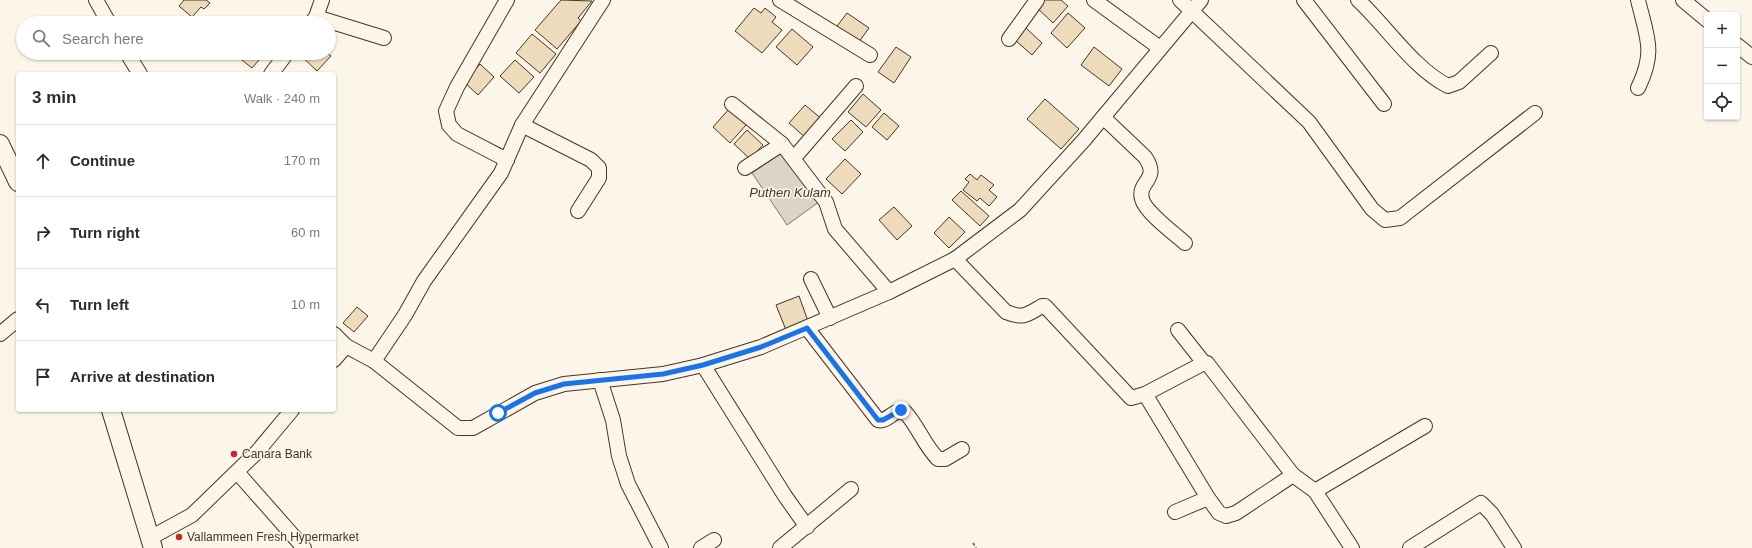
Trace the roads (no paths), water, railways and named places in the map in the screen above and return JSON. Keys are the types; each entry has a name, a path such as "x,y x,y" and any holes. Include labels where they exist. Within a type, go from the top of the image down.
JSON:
{"main road":[{"path":"0,144 16,178"},
{"path":"112,412 151,545"}],"street":[{"path":"96,0 105,16"},
{"path":"316,16 322,0"},
{"path":"507,0 457,87 446,111 449,125 458,134 507,160"},
{"path":"374,361 405,315 424,281 501,173 522,125 603,0"},
{"path":"780,0 870,55"},
{"path":"1008,39 1037,0"},
{"path":"1094,0 1160,48"},
{"path":"1180,0 1309,122 1372,209 1386,220 1400,218 1535,113"},
{"path":"336,336 346,346 374,361 458,428 473,428 535,393 564,384 663,374 703,365 761,347 889,292 955,259 1020,210 1103,117 1201,0"},
{"path":"1304,0 1384,104"},
{"path":"1358,0 1399,44 1435,79 1448,86 1459,82 1491,53"},
{"path":"1638,0 1650,50 1646,73 1638,88"},
{"path":"1683,0 1704,18"},
{"path":"336,26 384,38"},
{"path":"1740,47 1752,57"},
{"path":"131,60 139,72"},
{"path":"273,72 282,60"},
{"path":"794,158 856,86"},
{"path":"732,104 782,144 794,158 826,202 835,229 889,292"},
{"path":"1103,117 1145,157 1151,165 1152,174 1142,191 1142,200 1148,209 1185,243"},
{"path":"522,125 591,160 599,168 599,178 578,212"},
{"path":"745,168 782,144"},
{"path":"955,259 1006,312 1016,316 1026,315 1042,306 1046,306 1131,398 1145,394 1204,363"},
{"path":"811,279 830,318"},
{"path":"0,334 16,321"},
{"path":"807,328 878,420 883,420 897,411 904,412 911,419 932,453 938,459 945,459 962,449"},
{"path":"1178,330 1204,363 1207,363 1293,475 1315,491 1352,548"},
{"path":"336,358 346,346"},
{"path":"703,365 785,496 807,527"},
{"path":"600,380 613,420 619,456 628,484 661,548"},
{"path":"1145,394 1208,498 1219,513 1226,516 1236,513 1293,475"},
{"path":"151,545 192,515 257,452 290,412"},
{"path":"1315,491 1425,426"},
{"path":"237,472 304,548"},
{"path":"780,548 851,489"},
{"path":"1175,512 1208,498"},
{"path":"1410,548 1481,503 1492,514 1514,548"},
{"path":"701,548 714,540"}],"water":[{"name":"Puthen Kulam","path":"786,150 823,199 787,225 752,173"}],"place":[{"name":"Canara Bank","path":"234,454"},
{"name":"Vallammeen Fresh Hypermarket","path":"179,537"}]}
